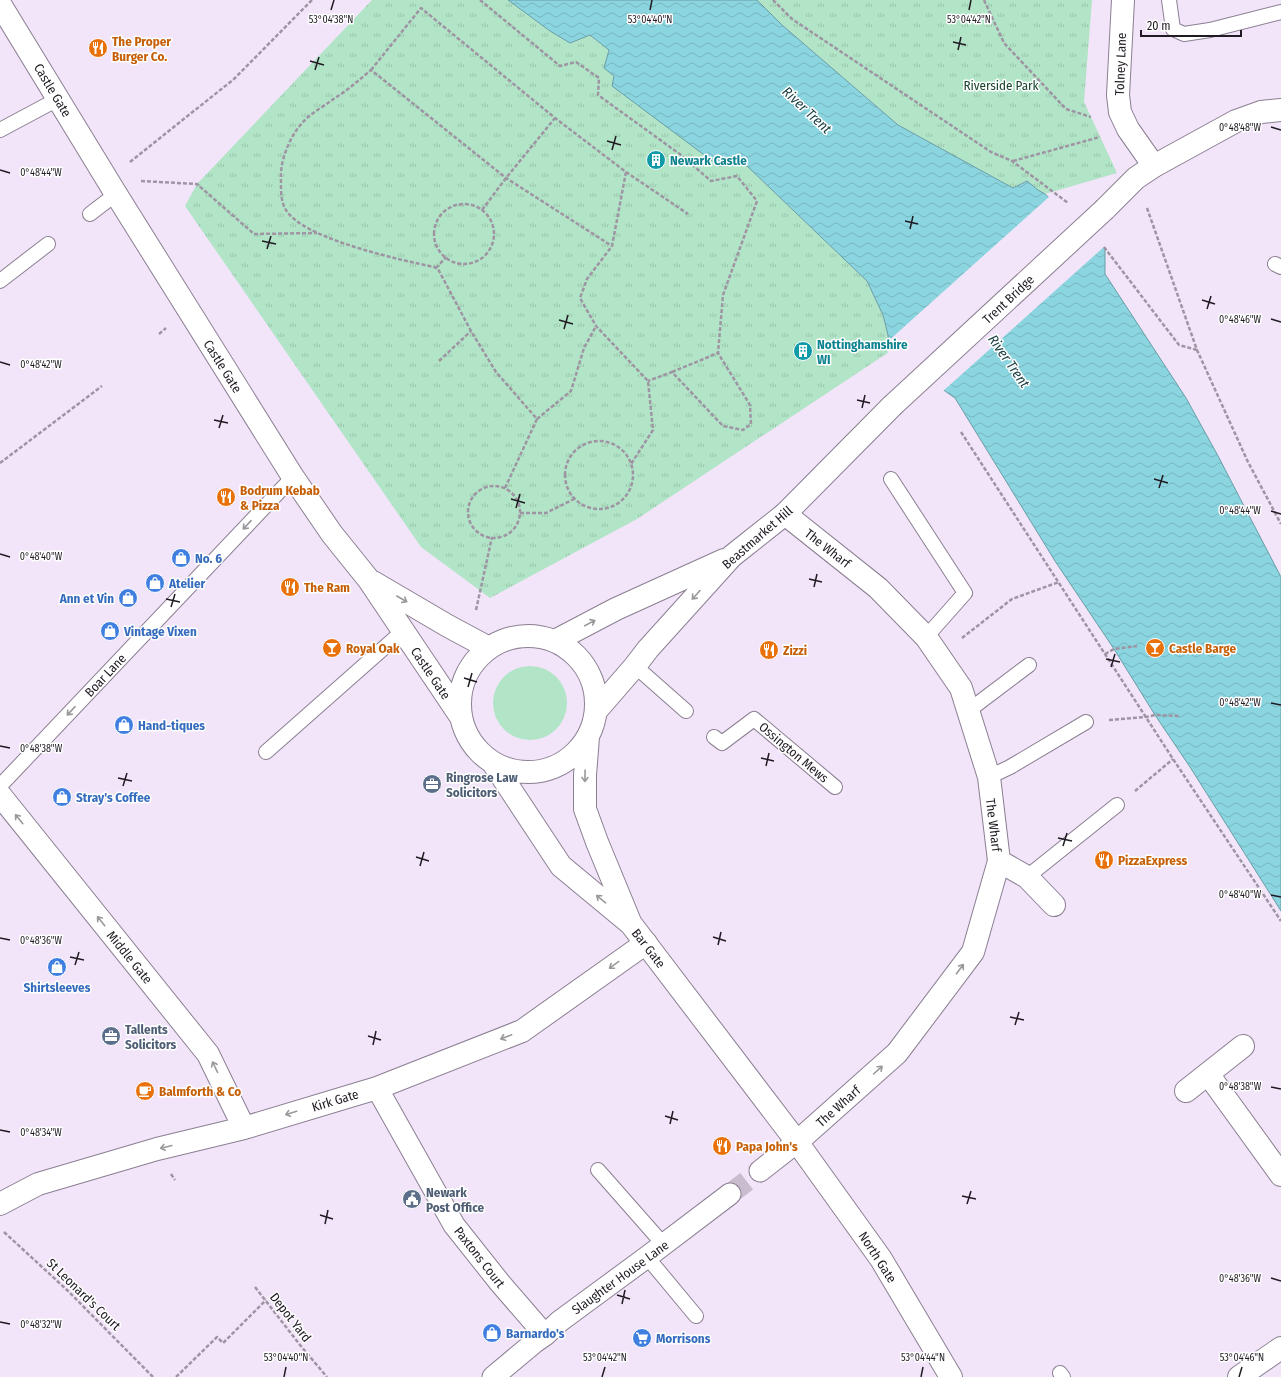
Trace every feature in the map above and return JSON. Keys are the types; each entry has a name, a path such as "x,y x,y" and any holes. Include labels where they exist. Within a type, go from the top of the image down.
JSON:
{"main road":[{"name":"Tolney Lane","path":"1123,0 1118,95 1120,112 1128,129 1154,166"},
{"name":"Castle Gate","path":"0,4 293,477 332,534 369,580 461,717"},
{"name":"Trent Bridge","path":"892,406 1136,178 1154,166 1236,121 1261,112 1281,110"},
{"name":"Beastmarket Hill","path":"596,711 648,649 732,556 785,514 892,406"},
{"name":"The Wharf","path":"785,514 878,588 926,637 961,688 989,778 999,861 973,952 897,1053 797,1142"},
{"path":"555,641 616,609 732,556"},
{"path":"369,580 489,648"},
{"path":"588,737 574,755 556,766 535,772 513,771 493,763 478,751 467,735 461,717 460,698 464,679 475,661 489,648 507,638 534,636 555,641 573,652 587,669 595,689 596,711 588,737 585,775 585,809 631,924"},
{"name":"Bar Gate","path":"493,763 561,866 631,924 797,1142"},
{"name":"Middle Gate","path":"0,795 208,1054 244,1128"},
{"path":"999,861 1027,878 1054,905"},
{"name":"Kirk Gate","path":"0,1204 38,1184 157,1149 244,1128 377,1088 522,1031 646,942"},
{"path":"1186,1091 1243,1046"},
{"path":"1208,1074 1281,1175"},
{"name":"North Gate","path":"797,1142 881,1259 951,1377"},
{"path":"1239,1377 1281,1348"}],"street":[{"name":"Paxtons Court","path":"377,1088 454,1224 500,1283 545,1335"},
{"path":"760,1171 797,1142"},
{"name":"Slaughter House Lane","path":"493,1377 560,1321 664,1245 730,1194"}],"lane":[{"path":"1169,0 1173,29 1184,34 1210,30 1281,12"},
{"path":"0,130 58,99"},
{"path":"90,214 112,187"},
{"path":"0,281 48,244"},
{"name":"Boar Lane","path":"0,786 293,477"},
{"path":"891,479 965,593 926,637"},
{"path":"266,752 403,631"},
{"path":"968,710 1029,665"},
{"path":"635,666 686,711"},
{"name":"Ossington Mews","path":"714,737 722,743 754,719 835,787"},
{"path":"989,778 1086,722"},
{"path":"1027,878 1117,805"},
{"path":"598,1170 664,1245"},
{"path":"647,1257 696,1316"}],"path":[{"path":"112,187 234,80 312,0"},
{"path":"480,0 560,66 576,62 599,78 598,96 681,155 711,181 737,176 757,201 723,295 718,353 750,405 750,424 743,430 723,426 672,372"},
{"path":"773,0 792,19 991,152 1012,161 1073,206"},
{"path":"984,0 1004,43 1066,109 1128,129"},
{"path":"537,419 496,372 436,268 396,259 358,248 318,233 296,221 286,210 281,192 281,166 290,141 305,120 340,95 371,70 420,8 555,118 626,172 688,214"},
{"path":"371,70 506,178 612,246"},
{"path":"482,210 555,118"},
{"path":"1012,161 1128,129"},
{"path":"626,172 612,246 588,279 580,298 596,326 648,381 653,430 631,464"},
{"path":"1136,178 1197,350 1248,462 1281,524"},
{"path":"112,187 197,184 254,234 318,233"},
{"path":"454,205 474,205 482,210 489,217 493,226 494,236 492,245 486,254 479,260 460,264 451,261 446,257 437,247 434,237 438,218 445,210 454,205"},
{"path":"1102,245 1179,345 1197,350"},
{"path":"436,268 446,257"},
{"path":"505,488 537,419 571,391 584,348 596,326"},
{"path":"439,361 471,331"},
{"path":"648,381 718,353"},
{"path":"0,463 102,386"},
{"path":"961,432 1173,759 1281,921"},
{"path":"596,440 617,446 626,454 631,464 633,475 631,486 625,496 617,504 606,508 595,509 584,506 574,499 568,490 565,480 565,468 569,458 576,449 585,443 596,440"},
{"path":"497,485 512,492 519,506 520,513 517,522 512,529 506,535 497,538 480,534 473,528 468,516 468,503 473,495 484,488 497,485"},
{"path":"520,513 546,513 574,499"},
{"path":"469,637 492,537"},
{"path":"939,656 1012,599 1059,582"},
{"path":"1105,654 1114,649 1137,646"},
{"path":"1086,722 1155,715 1180,716"},
{"path":"1117,805 1173,759"},
{"name":"St Leonard's Court","path":"0,1228 67,1290 153,1377"},
{"name":"Depot Yard","path":"255,1287 327,1377"},
{"path":"176,1377 217,1337 223,1342 266,1300"}],"green space":[{"path":"372,0 508,0 550,31 570,43 590,35 609,50 604,68 719,166 746,165 867,281 883,315 888,335 889,352 637,519 490,598 421,547 185,206 197,184"},
{"name":"Riverside Park","path":"757,0 1092,0 1084,102 1117,173 1045,194 1027,181 1013,188 898,125 782,25"},
{"path":"530,666 544,669 556,677 564,689 567,703 564,717 556,729 544,737 530,740 516,737 504,729 496,717 493,703 496,689 504,677 516,669"}],"water":[{"name":"River Trent","path":"508,0 757,0 782,25 898,125 1013,188 1027,181 1045,194 1105,248 1105,274 1186,398 1281,577 1281,911 1114,649 1055,561 955,398 889,352 888,335 883,315 867,281 746,165 719,166 612,86 614,76 604,68 609,50 590,35 570,43 550,31"}],"pier":[{"path":"1050,196 1105,246 942,392 888,353 886,343"}],"tunnel":[{"path":"730,1194 760,1171"}],"place":[{"name":"The Proper Burger Co.","path":"98,48"},
{"name":"Newark Castle","path":"656,160"},
{"name":"Nottinghamshire WI","path":"803,351"},
{"name":"Bodrum Kebab & Pizza","path":"226,497"},
{"name":"No. 6","path":"181,558"},
{"name":"Atelier","path":"155,583"},
{"name":"The Ram","path":"290,587"},
{"name":"Ann et Vin","path":"128,598"},
{"name":"Vintage Vixen","path":"110,631"},
{"name":"Royal Oak","path":"332,648"},
{"name":"Castle Barge","path":"1155,648"},
{"name":"Zizzi","path":"769,650"},
{"name":"Hand-tiques","path":"124,725"},
{"name":"Ringrose Law Solicitors","path":"432,784"},
{"name":"Stray's Coffee","path":"62,797"},
{"name":"PizzaExpress","path":"1104,860"},
{"name":"Shirtsleeves","path":"57,967"},
{"name":"Tallents Solicitors","path":"111,1036"},
{"name":"Balmforth & Co","path":"145,1091"},
{"name":"Papa John's","path":"722,1146"},
{"name":"Newark Post Office","path":"412,1199"},
{"name":"Barnardo's","path":"492,1333"},
{"name":"Morrisons","path":"642,1338"}]}
